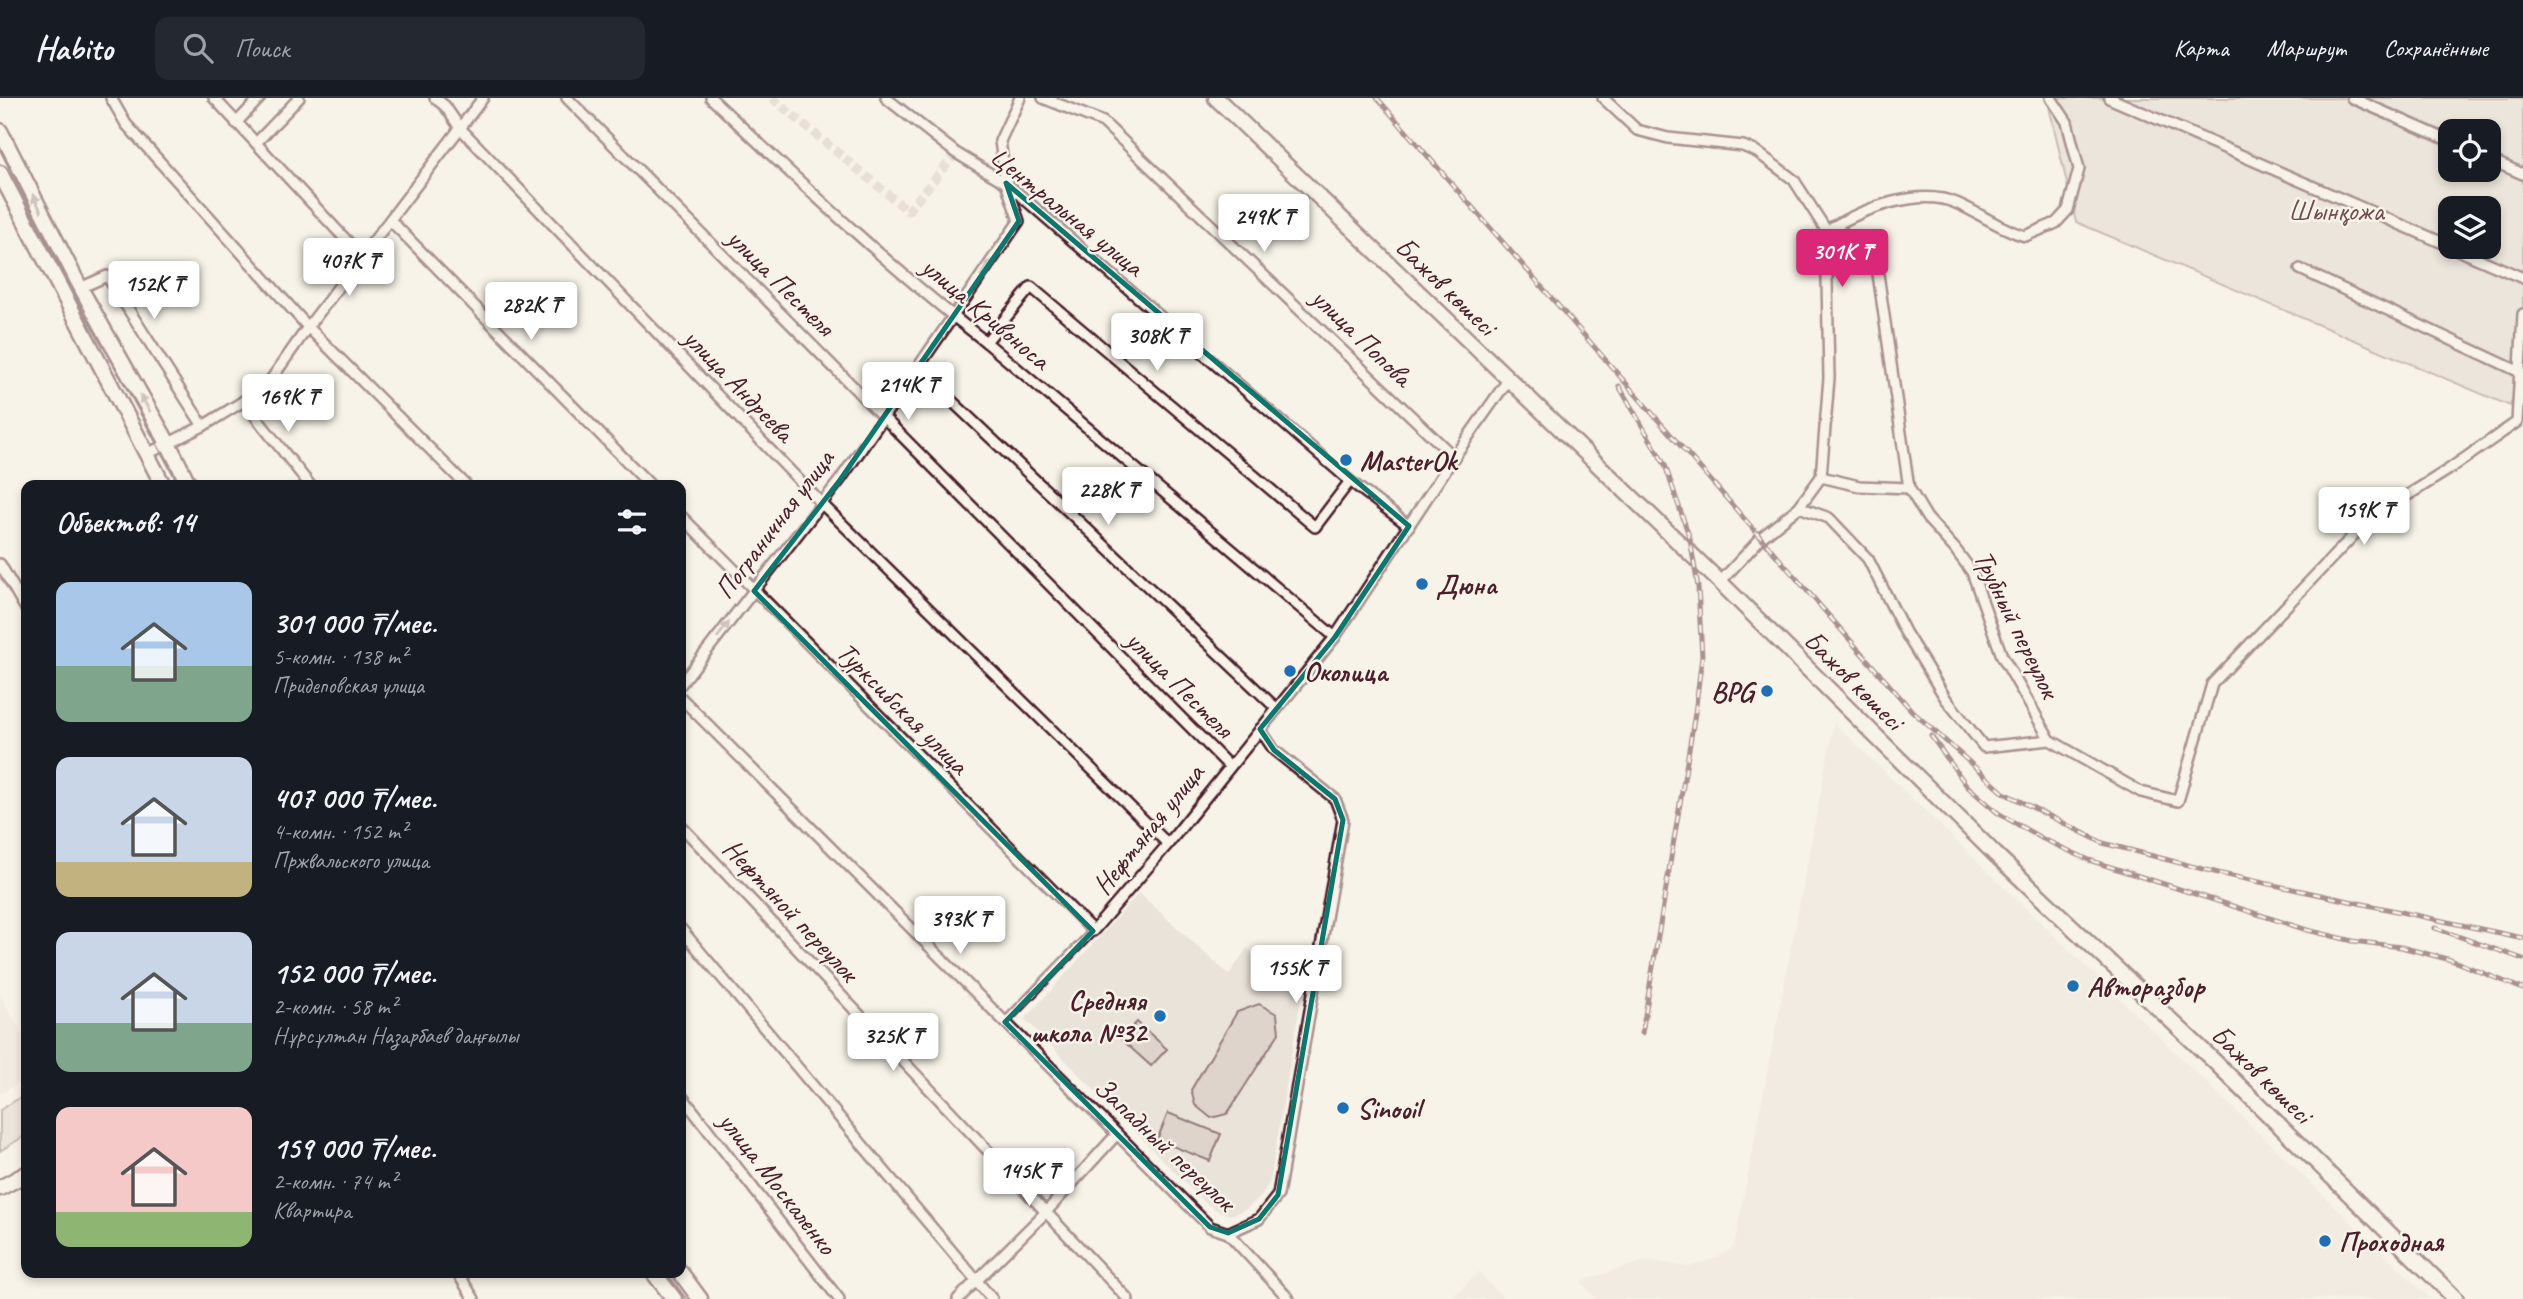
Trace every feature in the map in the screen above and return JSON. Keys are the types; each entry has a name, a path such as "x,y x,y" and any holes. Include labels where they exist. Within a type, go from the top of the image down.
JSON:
{"main road":[{"name":"Бажов көшесі","path":"1216,98 1720,582 1995,854 2215,1062 2456,1299"},
{"path":"0,131 80,288 186,480"},
{"path":"0,173 160,480"},
{"path":"0,1188 21,1177"},
{"path":"658,1278 674,1299"},
{"path":"684,1278 700,1299"}],"street":[{"path":"111,98 126,124 308,327 462,480"},
{"path":"214,98 362,257"},
{"path":"236,123 260,98"},
{"path":"256,143 299,98"},
{"name":"улица Андреева","path":"435,98 445,106 460,128 821,503 1168,844"},
{"path":"147,454 203,426 265,388 308,327 483,98"},
{"name":"улица Пестеля","path":"567,98 1229,766"},
{"name":"улица Кривоноса","path":"711,98 813,195 952,316 1335,637"},
{"name":"Центральная улица","path":"886,98 956,153 1006,183 1350,481 1409,526"},
{"name":"Пограничная улица","path":"686,678 840,481 1019,221 1006,183 1000,141 1020,98"},
{"name":"улица Попова","path":"1043,98 1103,122 1454,457"},
{"path":"1603,98 1637,130 1668,138 1743,146 1757,152 1794,180 1830,228 1829,378 1821,477 1799,507 1762,537 1720,582"},
{"path":"1830,228 1876,205 1927,198 1954,202 2025,236 2056,223 2068,210 2079,169 2067,122 2052,98"},
{"path":"2109,98 2438,240"},
{"path":"2352,98 2438,136"},
{"path":"2501,165 2523,174"},
{"path":"391,221 645,480"},
{"name":"Трубный переулок","path":"1830,228 1867,251 1878,274 1909,488 1927,518 1955,548 1972,572 2002,656 2050,740"},
{"path":"2480,259 2523,278"},
{"path":"2300,269 2520,372"},
{"path":"80,288 107,276 203,426"},
{"path":"986,342 1031,287 1315,527 1350,481"},
{"path":"1799,507 1829,518 1868,559 1905,632 1946,699 1984,747 2050,740 2141,792 2178,801 2212,684 2368,520 2517,422 2523,314"},
{"path":"917,368 1276,709"},
{"name":"Нефтяная улица","path":"1005,1022 1093,931 1168,844 1335,637 1508,380"},
{"path":"243,401 306,480"},
{"path":"1821,477 1859,486 1909,488"},
{"name":"Турксибская улица","path":"686,521 1093,931"},
{"path":"0,564 21,600"},
{"name":"Западный переулок","path":"686,703 1210,1227 1228,1233 1289,1299"},
{"path":"1228,1233 1259,1219 1278,1195 1343,820 1335,799 1274,750 1260,729"},
{"name":"Нефтяной переулок","path":"686,831 1128,1299"},
{"path":"686,935 992,1299"},
{"name":"улица Москаленко","path":"686,1101 839,1299"},
{"path":"958,1299 1046,1212 1118,1133"},
{"path":"461,1278 474,1299"}],"highlighted area":[{"path":"1006,183 1409,526 1335,637 1260,729 1274,750 1335,799 1343,820 1278,1195 1259,1219 1228,1233 1210,1227 1005,1022 1093,931 754,591 840,480 1019,221"}],"shaded area":[{"path":"1834,723 2431,1299 1596,1299 1581,1281 1648,1260 1689,1267 1717,1258 1734,1247"},
{"path":"1139,893 1229,975 1247,948 1278,973 1304,981 1270,1181 1261,1197 1246,1209 1231,1215 1204,1202 1025,1019"},
{"path":"0,996 21,1032 21,1082 0,1094"},
{"path":"1479,1272 1504,1299 1450,1299"}],"green space":[{"name":"Шынқожа","path":"2047,98 2523,98 2523,314 2520,372 2510,406 2076,222"},
{"path":"1259,1004 1277,1014 1279,1033 1227,1114 1211,1118 1195,1105 1191,1090 1237,1012"},
{"path":"1137,1022 1167,1049 1151,1066 1121,1039"},
{"path":"21,1097 21,1138 0,1151 0,1110"},
{"path":"1168,1113 1221,1134 1210,1161 1157,1140"}],"tunnel":[{"path":"772,98 908,211 956,153"}],"tram line":[{"path":"0,147 176,480"},
{"path":"670,1278 686,1299"}],"railway":[{"path":"1377,98 1912,711 2004,793 2103,843 2222,874 2523,938"},
{"path":"1619,386 1665,465 1690,539 1698,587 1702,656 1642,1033"},
{"path":"1931,736 1967,786 1998,813 2041,838 2089,860 2307,930 2353,941 2401,947 2451,960 2523,989"},
{"path":"2435,928 2523,959"}],"place":[{"name":"MasterOk","path":"1346,460"},
{"name":"Дюна","path":"1422,584"},
{"name":"Околица","path":"1290,671"},
{"name":"BPG","path":"1767,691"},
{"name":"Авторазбор","path":"2073,986"},
{"name":"Средняя школа №32","path":"1160,1016"},
{"name":"Sinooil","path":"1343,1108"},
{"name":"Проходная","path":"2325,1241"}]}
